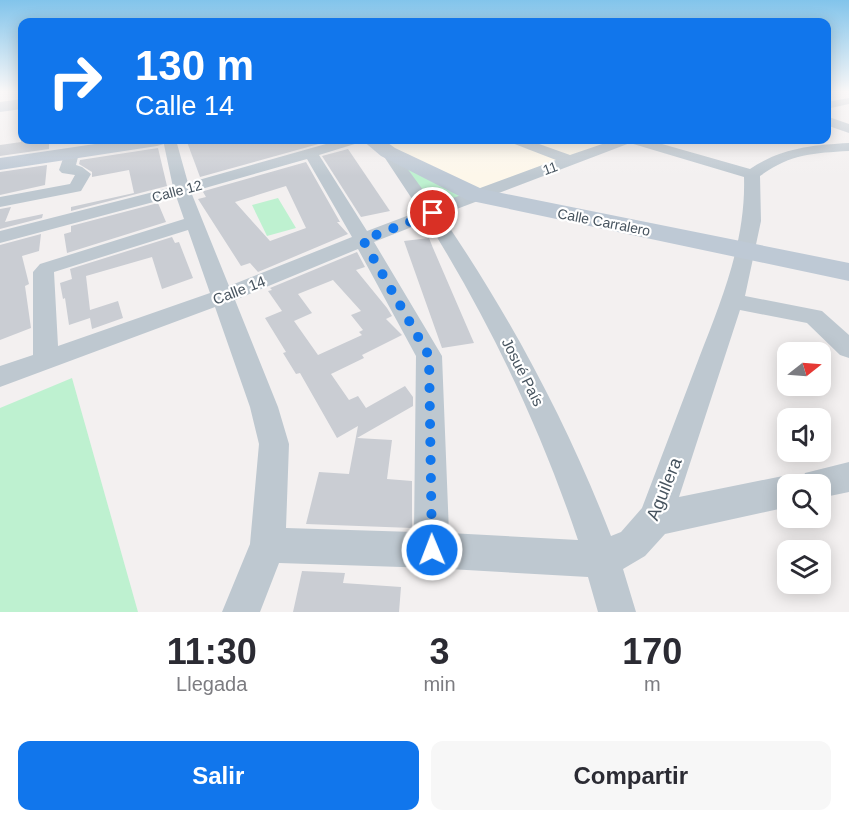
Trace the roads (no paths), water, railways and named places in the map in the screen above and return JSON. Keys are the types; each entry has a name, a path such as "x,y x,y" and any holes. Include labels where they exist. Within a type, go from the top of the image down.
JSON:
{"street":[{"path":"831,122 849,129"},
{"path":"0,164 131,144"},
{"path":"169,144 182,190 264,406 274,444 268,545 241,612"},
{"name":"Calle 12","path":"0,237 182,190 339,144"},
{"path":"527,144 569,160"},
{"name":"11","path":"475,195 615,144"},
{"path":"648,144 752,174 773,158 790,152 849,147"},
{"path":"801,144 849,161"},
{"name":"Calle Carralero","path":"380,146 475,195 849,272"},
{"name":"Josué País","path":"380,146 433,213 494,314 560,444 603,560 617,612"},
{"path":"0,202 75,188 83,174 77,170 67,170 72,153"},
{"path":"309,153 363,240 429,356 432,550"},
{"name":"Aguilera","path":"603,560 633,544 655,519 747,250 755,196 752,174"},
{"name":"Calle 14","path":"0,377 221,297 475,195"},
{"path":"46,360 43,272 47,267 194,222"},
{"path":"731,301 814,317 849,349"},
{"path":"831,481 849,477"},
{"path":"655,519 777,493"},
{"path":"268,545 432,550 603,560"}]}
